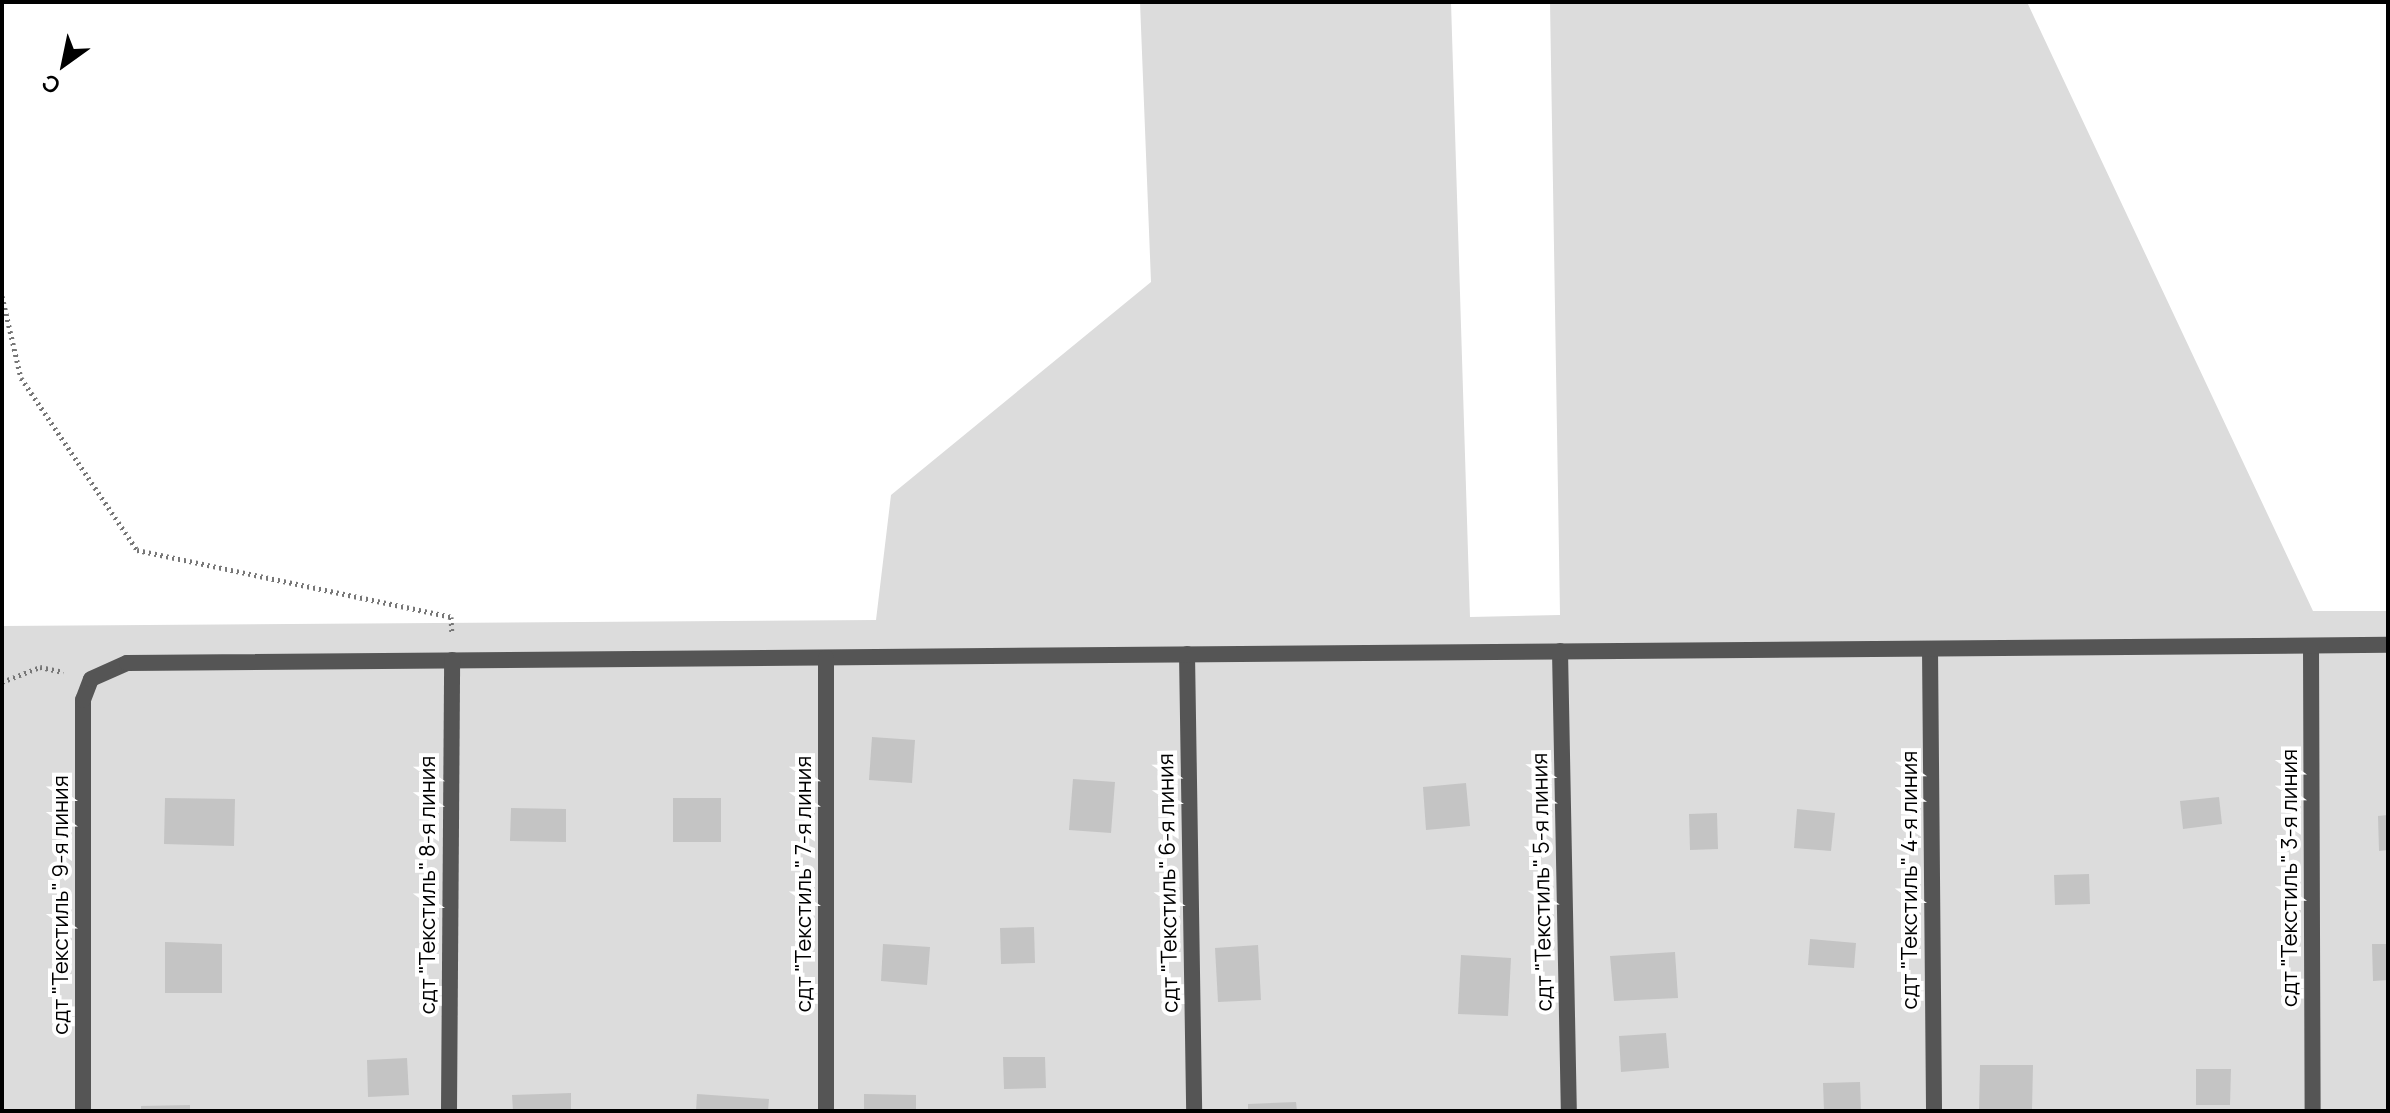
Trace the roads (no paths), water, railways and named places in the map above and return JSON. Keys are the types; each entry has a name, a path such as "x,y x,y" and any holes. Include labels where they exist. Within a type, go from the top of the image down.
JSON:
{"lane":[{"path":"452,660 2388,645"},
{"name":"сдт \"Текстиль\" 3-я линия","path":"2311,646 2313,1111"},
{"name":"сдт \"Текстиль\" 4-я линия","path":"1930,649 1934,1111"},
{"name":"сдт \"Текстиль\" 5-я линия","path":"1560,651 1569,1111"},
{"name":"сдт \"Текстиль\" 6-я линия","path":"1187,654 1194,1111"},
{"name":"сдт \"Текстиль\" 7-я линия","path":"826,658 826,1111"},
{"name":"сдт \"Текстиль\" 9-я линия","path":"83,1111 83,700 91,679 127,663 452,660"},
{"name":"сдт \"Текстиль\" 8-я линия","path":"449,1111 452,660"}]}
